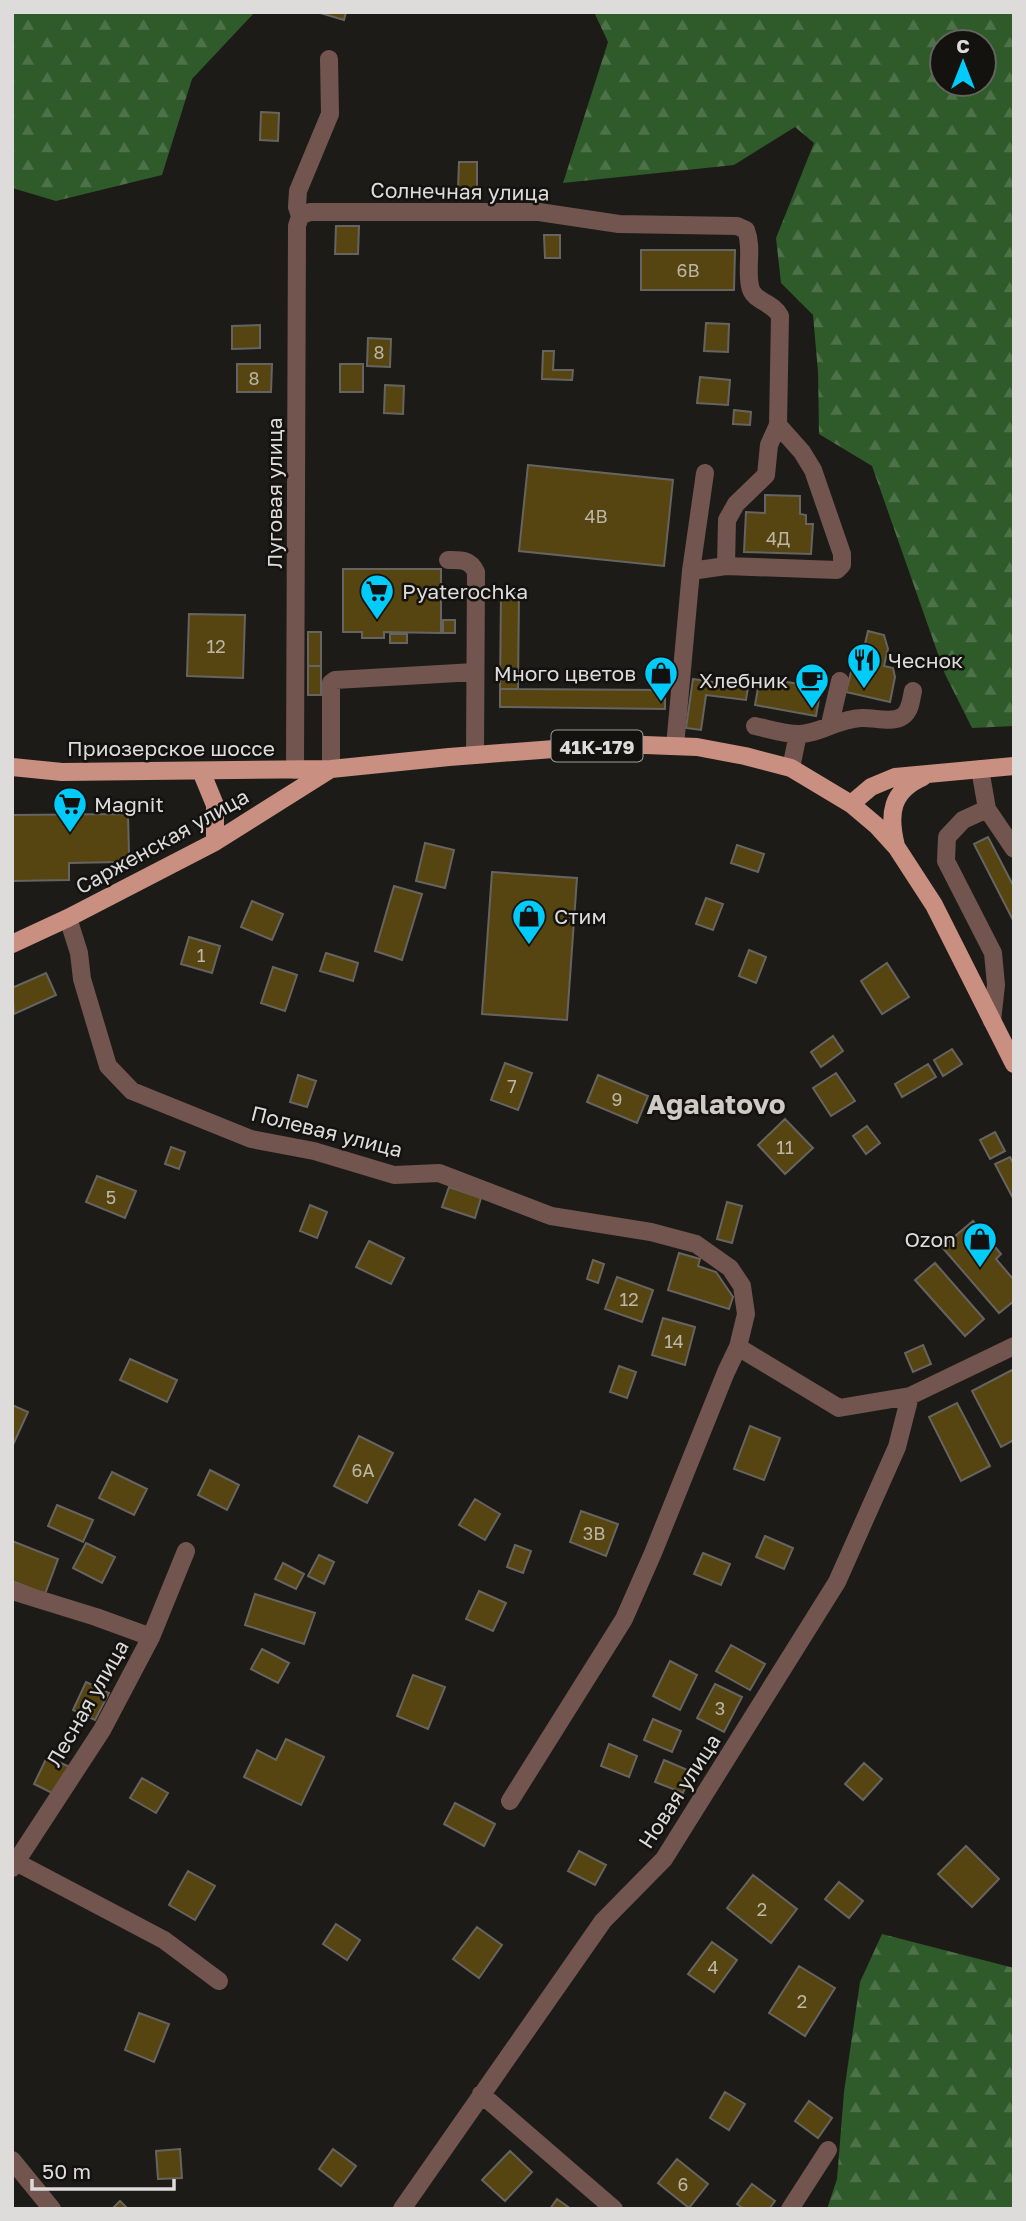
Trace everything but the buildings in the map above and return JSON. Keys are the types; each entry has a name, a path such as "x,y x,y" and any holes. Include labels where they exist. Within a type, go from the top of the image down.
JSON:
{"main road":[{"name":"41К-179","path":"331,769 619,744 696,747 791,768 851,804 897,848 934,905 1014,1064"},
{"path":"851,804 871,788 895,777 1014,766"},
{"name":"Приозерское шоссе","path":"12,767 62,772 331,769"},
{"name":"Сарженская улица","path":"12,944 215,842 331,769"},
{"path":"201,771 215,805 215,842"},
{"path":"897,848 892,830 892,811 897,797 909,783 930,774"}],"street":[{"name":"Луговая улица","path":"295,770 297,226 300,216 297,207 298,191 330,114 329,59"},
{"name":"Солнечная улица","path":"300,216 310,212 539,212 619,224 737,226 746,230 750,240 750,286 754,295 776,308 780,316 778,425"},
{"path":"691,571 726,566 837,570 842,565 842,554 813,470 802,452 778,425 768,445 766,475 736,504 727,520 726,566"},
{"path":"675,746 691,571 705,473"},
{"path":"448,560 464,560 472,564 476,572 475,755"},
{"path":"331,769 331,684 335,680 475,671"},
{"path":"830,724 840,681"},
{"path":"755,726 798,734 812,732 843,720 893,720 902,717 909,710 913,691"},
{"path":"791,768 798,734"},
{"path":"981,769 987,808 1014,849"},
{"path":"987,808 963,820 947,837 946,861 993,953 996,985 992,1021"},
{"name":"Полевая улица","path":"68,918 79,953 82,979 108,1066 132,1091 251,1139 314,1152 394,1175 439,1173 551,1216 651,1232 696,1244 730,1268 742,1286 746,1314 738,1347 624,1619 509,1801"},
{"path":"738,1347 839,1408 911,1396 1014,1346"},
{"name":"Новая улица","path":"402,2209 603,1921 664,1859 837,1582 897,1447 911,1396"},
{"name":"Лесная улица","path":"14,1865 102,1730 151,1637 186,1551"},
{"path":"12,1591 151,1637"},
{"path":"14,1865 164,1940 219,1981"},
{"path":"481,2094 614,2209"},
{"path":"790,2209 828,2150"},
{"path":"12,2160 52,2209"}],"green space":[{"path":"12,12 255,12 192,79 162,175 56,201 12,188"},
{"path":"594,12 1014,12 1014,726 972,728 945,674 872,466 819,434 818,372 813,315 781,283 776,238 814,143 795,127 734,165 563,183 608,42"},
{"path":"882,1934 1014,1968 1014,2209 827,2209 837,2179 844,2092 860,1982"}],"place":[{"name":"Pyaterochka","path":"377,621"},
{"name":"Чеснок","path":"864,690"},
{"name":"Много цветов","path":"661,703"},
{"name":"Хлебник","path":"812,710"},
{"name":"Magnit","path":"70,834"},
{"name":"Стим","path":"529,946"},
{"name":"Ozon","path":"980,1269"}],"district":[{"name":"Agalatovo","path":"716,1103"}]}
